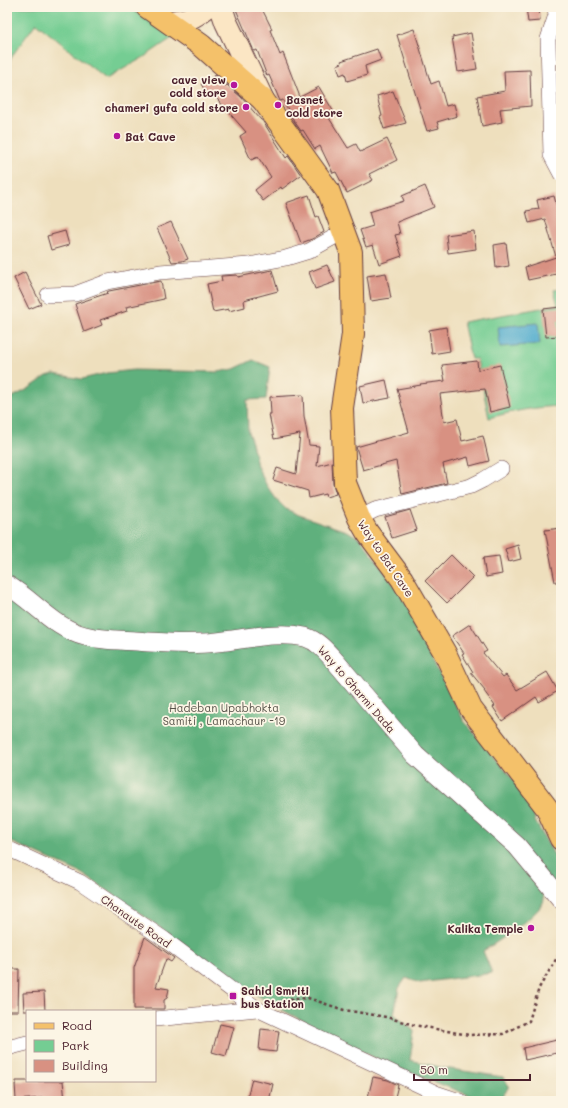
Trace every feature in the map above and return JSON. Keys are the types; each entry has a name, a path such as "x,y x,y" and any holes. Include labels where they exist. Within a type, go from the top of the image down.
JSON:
{"main road":[{"path":"147,7 201,45 263,100"},
{"path":"169,22 186,20 198,14 207,7"},
{"name":"Way to Bat Cave","path":"221,7 226,22 263,100 328,190 351,252 353,334 342,408 345,483 359,518 367,532 405,584 445,653 472,709 547,808 561,839"}],"street":[{"path":"557,12 548,39 551,155 561,174"},
{"path":"48,296 75,294 107,282 160,272 249,265 286,258 309,251 343,232"},
{"path":"359,518 375,510 471,486 501,468"},
{"name":"Way to Gharmi Dada","path":"7,585 25,597 61,626 71,632 83,636 155,642 192,643 286,635 305,637 315,641 324,648 414,755 517,846 561,899"},
{"name":"Chanaute Road","path":"7,848 80,882 164,940 257,1009 436,1093 460,1101"},
{"path":"156,1019 257,1009"},
{"path":"7,1048 26,1043"}],"path":[{"path":"257,1009 287,1000 308,998 344,1010 386,1017 414,1025 469,1035 502,1034 529,1021 539,988 561,951"}],"green space":[{"path":"7,7 126,7 178,34 144,57 106,79 36,23 14,53 7,66"},
{"path":"561,289 561,406 543,407 507,413 489,418 477,359 471,359 463,322 558,305 554,290"},
{"name":"Hadeban Upabhokta Samiti , Lamachaur -19","path":"253,360 270,367 266,399 247,400 248,432 257,466 267,486 277,500 286,509 349,532 361,539 403,597 435,665 464,721 528,797 533,809 535,821 561,867 561,886 532,878 540,888 544,897 541,906 517,928 483,951 492,973 420,983 406,978 399,988 394,1014 414,1031 410,1060 444,1068 503,1077 509,1086 500,1101 479,1099 380,1061 288,1013 241,986 120,899 81,873 7,840 7,400 28,389 47,376 54,374 82,379 107,373 134,370 218,372 234,369"}],"water":[{"path":"538,323 540,344 500,347 498,327"}],"building":[{"path":"235,7 261,7 272,29 270,30 280,55 283,53 300,97 319,87 335,114 329,118 348,148 356,144 360,152 387,139 397,160 369,174 373,180 347,193 336,172 333,173 320,146 315,149 303,130 301,131 294,121 283,100 280,101 269,75 267,76 257,50 254,51"},
{"path":"526,7 539,7 540,21 528,22"},
{"path":"414,29 431,84 439,81 446,106 454,104 457,116 437,122 439,128 427,131 397,35"},
{"path":"471,33 477,69 458,72 452,37"},
{"path":"377,49 381,60 365,66 367,75 347,81 345,73 340,75 337,65 342,63 341,61"},
{"path":"530,70 531,106 500,109 502,122 482,126 477,96 505,91 504,71"},
{"path":"216,75 225,86 227,85 241,97 262,120 286,158 288,156 301,175 282,189 281,187 263,201 255,190 271,177 258,157 251,160 240,136 246,132 212,93 208,95 201,84"},
{"path":"393,91 406,123 384,129 380,117 382,116 377,96"},
{"path":"425,186 434,207 397,222 400,234 395,235 402,256 379,264 373,245 366,247 360,230 373,226 369,212 404,201 402,196"},
{"path":"309,195 316,217 318,216 324,232 301,243 286,203"},
{"path":"554,196 561,222 561,273 528,280 525,267 556,257 545,219 529,223 526,211 539,209 537,200"},
{"path":"171,222 188,259 172,262 157,228"},
{"path":"65,231 69,245 51,250 47,236"},
{"path":"474,231 476,249 448,253 446,235"},
{"path":"506,243 509,266 496,268 494,245"},
{"path":"327,265 335,282 315,289 309,272"},
{"path":"272,270 278,291 244,300 245,307 229,311 229,309 213,312 207,284 222,281 221,276 237,275 238,277"},
{"path":"25,272 41,304 29,309 14,278"},
{"path":"386,273 391,298 371,301 367,276"},
{"path":"161,281 164,299 126,307 127,311 100,320 102,325 84,332 75,304 108,293 107,292 109,291"},
{"path":"561,307 561,321 557,321 559,336 546,337 543,309"},
{"path":"446,327 450,351 432,354 429,330"},
{"path":"477,361 478,370 500,365 510,407 490,412 485,389 440,394 444,422 457,419 462,441 483,436 489,461 470,466 468,457 443,464 447,483 402,494 396,461 363,470 356,447 409,432 397,389 445,381 442,365"},
{"path":"386,380 390,398 363,403 360,386"},
{"path":"303,395 304,416 309,445 319,446 317,466 332,462 333,484 336,494 326,497 325,494 309,498 308,491 273,480 277,468 296,474 300,434 274,439 269,414 271,414 270,397"},
{"path":"410,510 417,530 392,538 385,517"},
{"path":"561,528 561,582 555,582 545,530"},
{"path":"518,545 521,559 509,562 505,549"},
{"path":"451,555 473,577 447,603 425,581"},
{"path":"499,556 502,574 486,577 483,558"},
{"path":"470,624 487,651 483,653 503,677 506,675 517,690 547,672 558,691 539,702 536,697 502,721 493,707 495,706 484,691 485,690 471,673 473,672 462,654 464,653 452,636"},
{"path":"145,937 174,958 171,962 166,959 156,987 169,989 167,998 164,1000 164,1009 134,1009 134,968"},
{"path":"7,969 19,969 18,1011 7,1011"},
{"path":"44,992 45,1010 24,1011 23,993"},
{"path":"220,1024 234,1027 226,1056 212,1052"},
{"path":"261,1029 279,1031 276,1052 259,1050"},
{"path":"561,1039 561,1052 525,1060 523,1048"},
{"path":"373,1077 388,1080 398,1085 394,1101 384,1101 368,1097"},
{"path":"252,1079 273,1084 269,1101 246,1101"},
{"path":"16,1081 63,1082 65,1101 42,1101 42,1098 16,1100"}],"place":[{"name":"cave view cold store","path":"234,85"},
{"name":"Basnet cold store","path":"278,105"},
{"name":"chameri gufa cold store","path":"246,107"},
{"name":"Bat Cave","path":"117,136"},
{"name":"Kalika Temple","path":"531,928"},
{"name":"Sahid Smriti bus Station","path":"233,996"}]}
